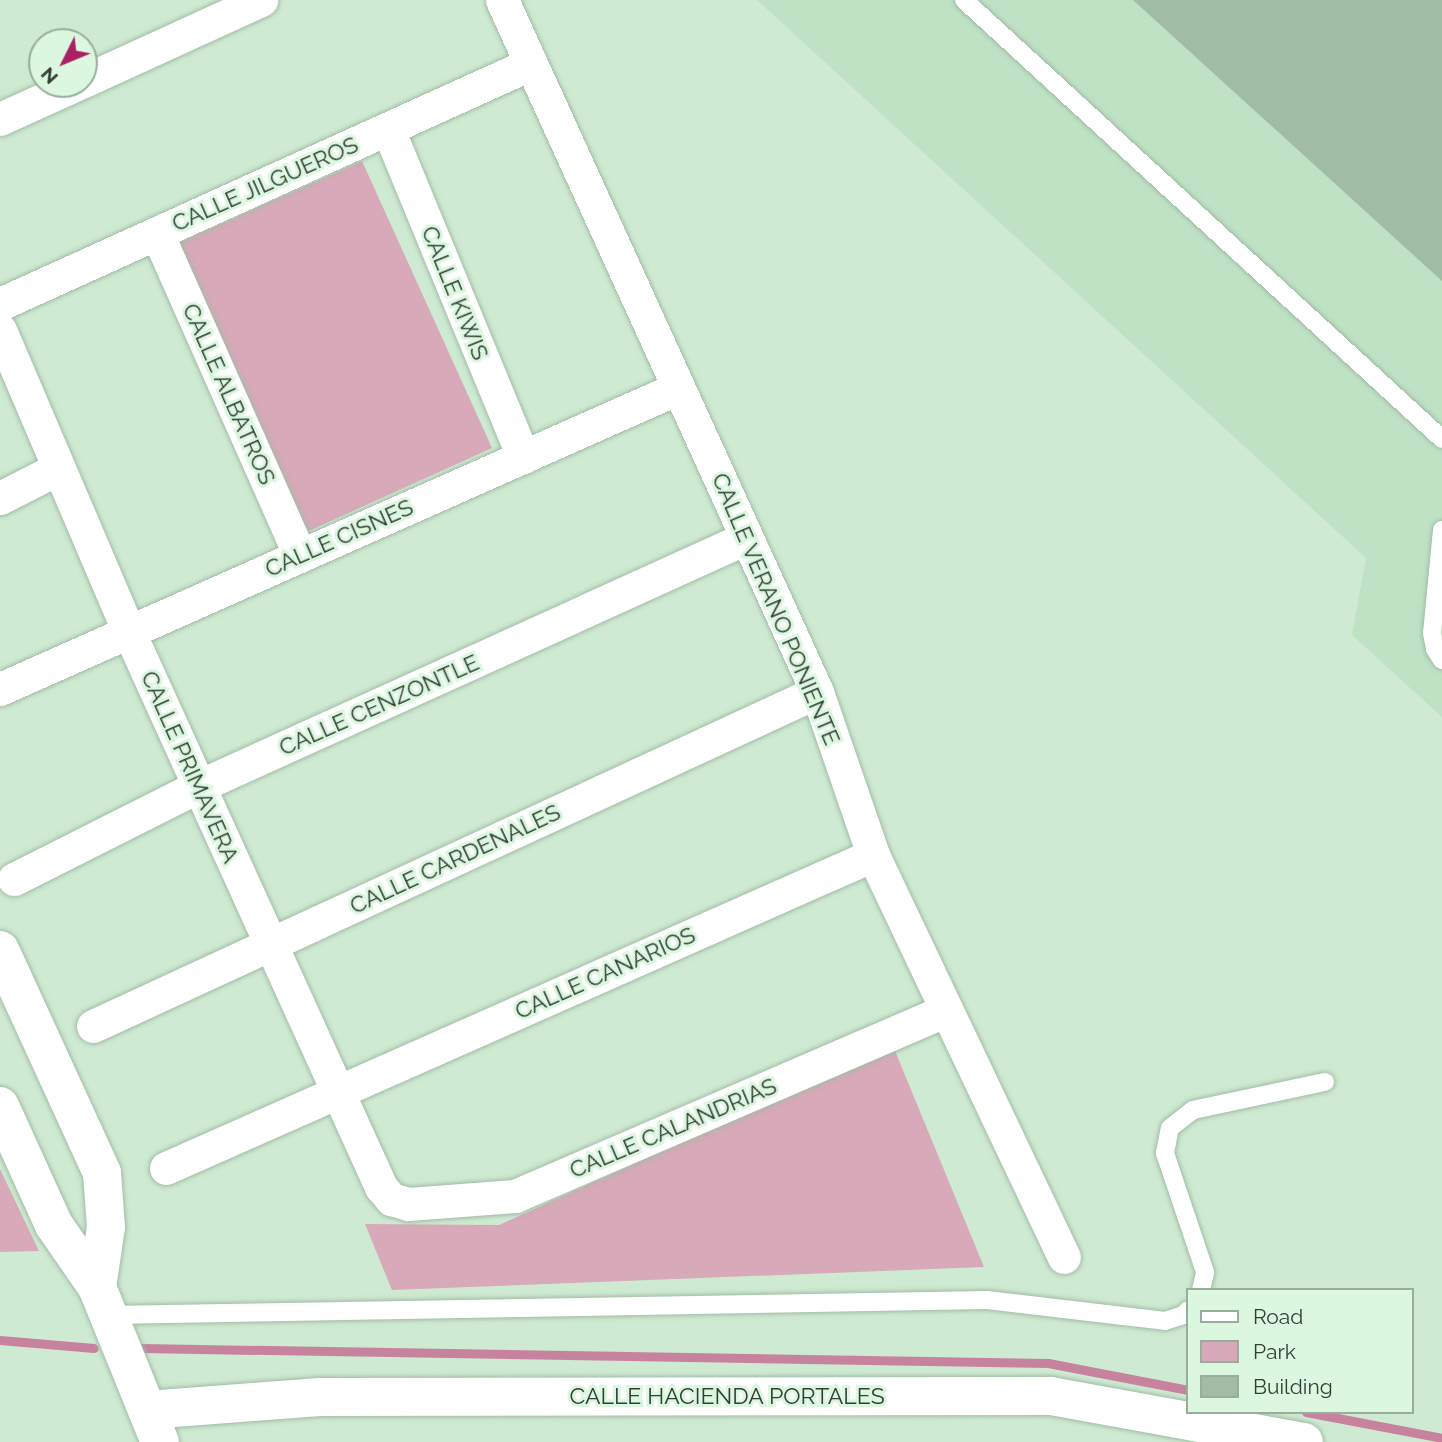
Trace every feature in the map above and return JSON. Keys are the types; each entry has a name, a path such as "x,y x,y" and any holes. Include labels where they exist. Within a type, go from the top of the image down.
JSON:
{"main road":[{"path":"0,950 102,1173 106,1227 102,1301"},
{"path":"0,1106 54,1224 102,1301 154,1426"},
{"name":"CALLE HACIENDA PORTALES","path":"154,1426 320,1397 1051,1396 1304,1442"}],"street":[{"path":"98,75 261,0"},
{"name":"CALLE VERANO PONIENTE","path":"502,0 817,692 873,855 1064,1257"},
{"name":"CALLE JILGUEROS","path":"0,304 530,64"},
{"path":"0,119 46,98"},
{"name":"CALLE KIWIS","path":"387,129 523,457"},
{"name":"CALLE ALBATROS","path":"157,233 300,556"},
{"name":"CALLE PRIMAVERA","path":"0,330 129,632 381,1187 391,1199"},
{"name":"CALLE CISNES","path":"0,689 678,388"},
{"path":"0,498 59,468"},
{"name":"CALLE CENZONTLE","path":"14,879 199,786 746,538"},
{"name":"CALLE CARDENALES","path":"93,1026 817,692"},
{"name":"CALLE CANARIOS","path":"337,1091 873,855"},
{"name":"CALLE CALANDRIAS","path":"391,1199 408,1205 515,1196 946,1010"},
{"path":"166,1168 337,1091"}],"lane":[{"path":"964,0 1442,439"},
{"path":"1442,530 1433,633 1435,649 1442,660"},
{"path":"1201,1288 1205,1272 1165,1153 1170,1128 1193,1110 1325,1082"},
{"path":"102,1301 987,1300 1165,1321 1186,1312"}],"shaded area":[{"path":"757,0 1442,0 1442,717 1352,635 1366,558"}],"green space":[{"path":"362,161 492,448 302,534 171,246"},
{"path":"893,1046 984,1267 392,1290 365,1224 499,1225"},
{"path":"0,1169 39,1251 0,1252"}],"building":[{"path":"1133,0 1442,0 1442,281"}],"waterway":[{"path":"0,1340 94,1348"},
{"path":"142,1348 1048,1363 1186,1390"},
{"path":"1316,1414 1442,1438"}]}
